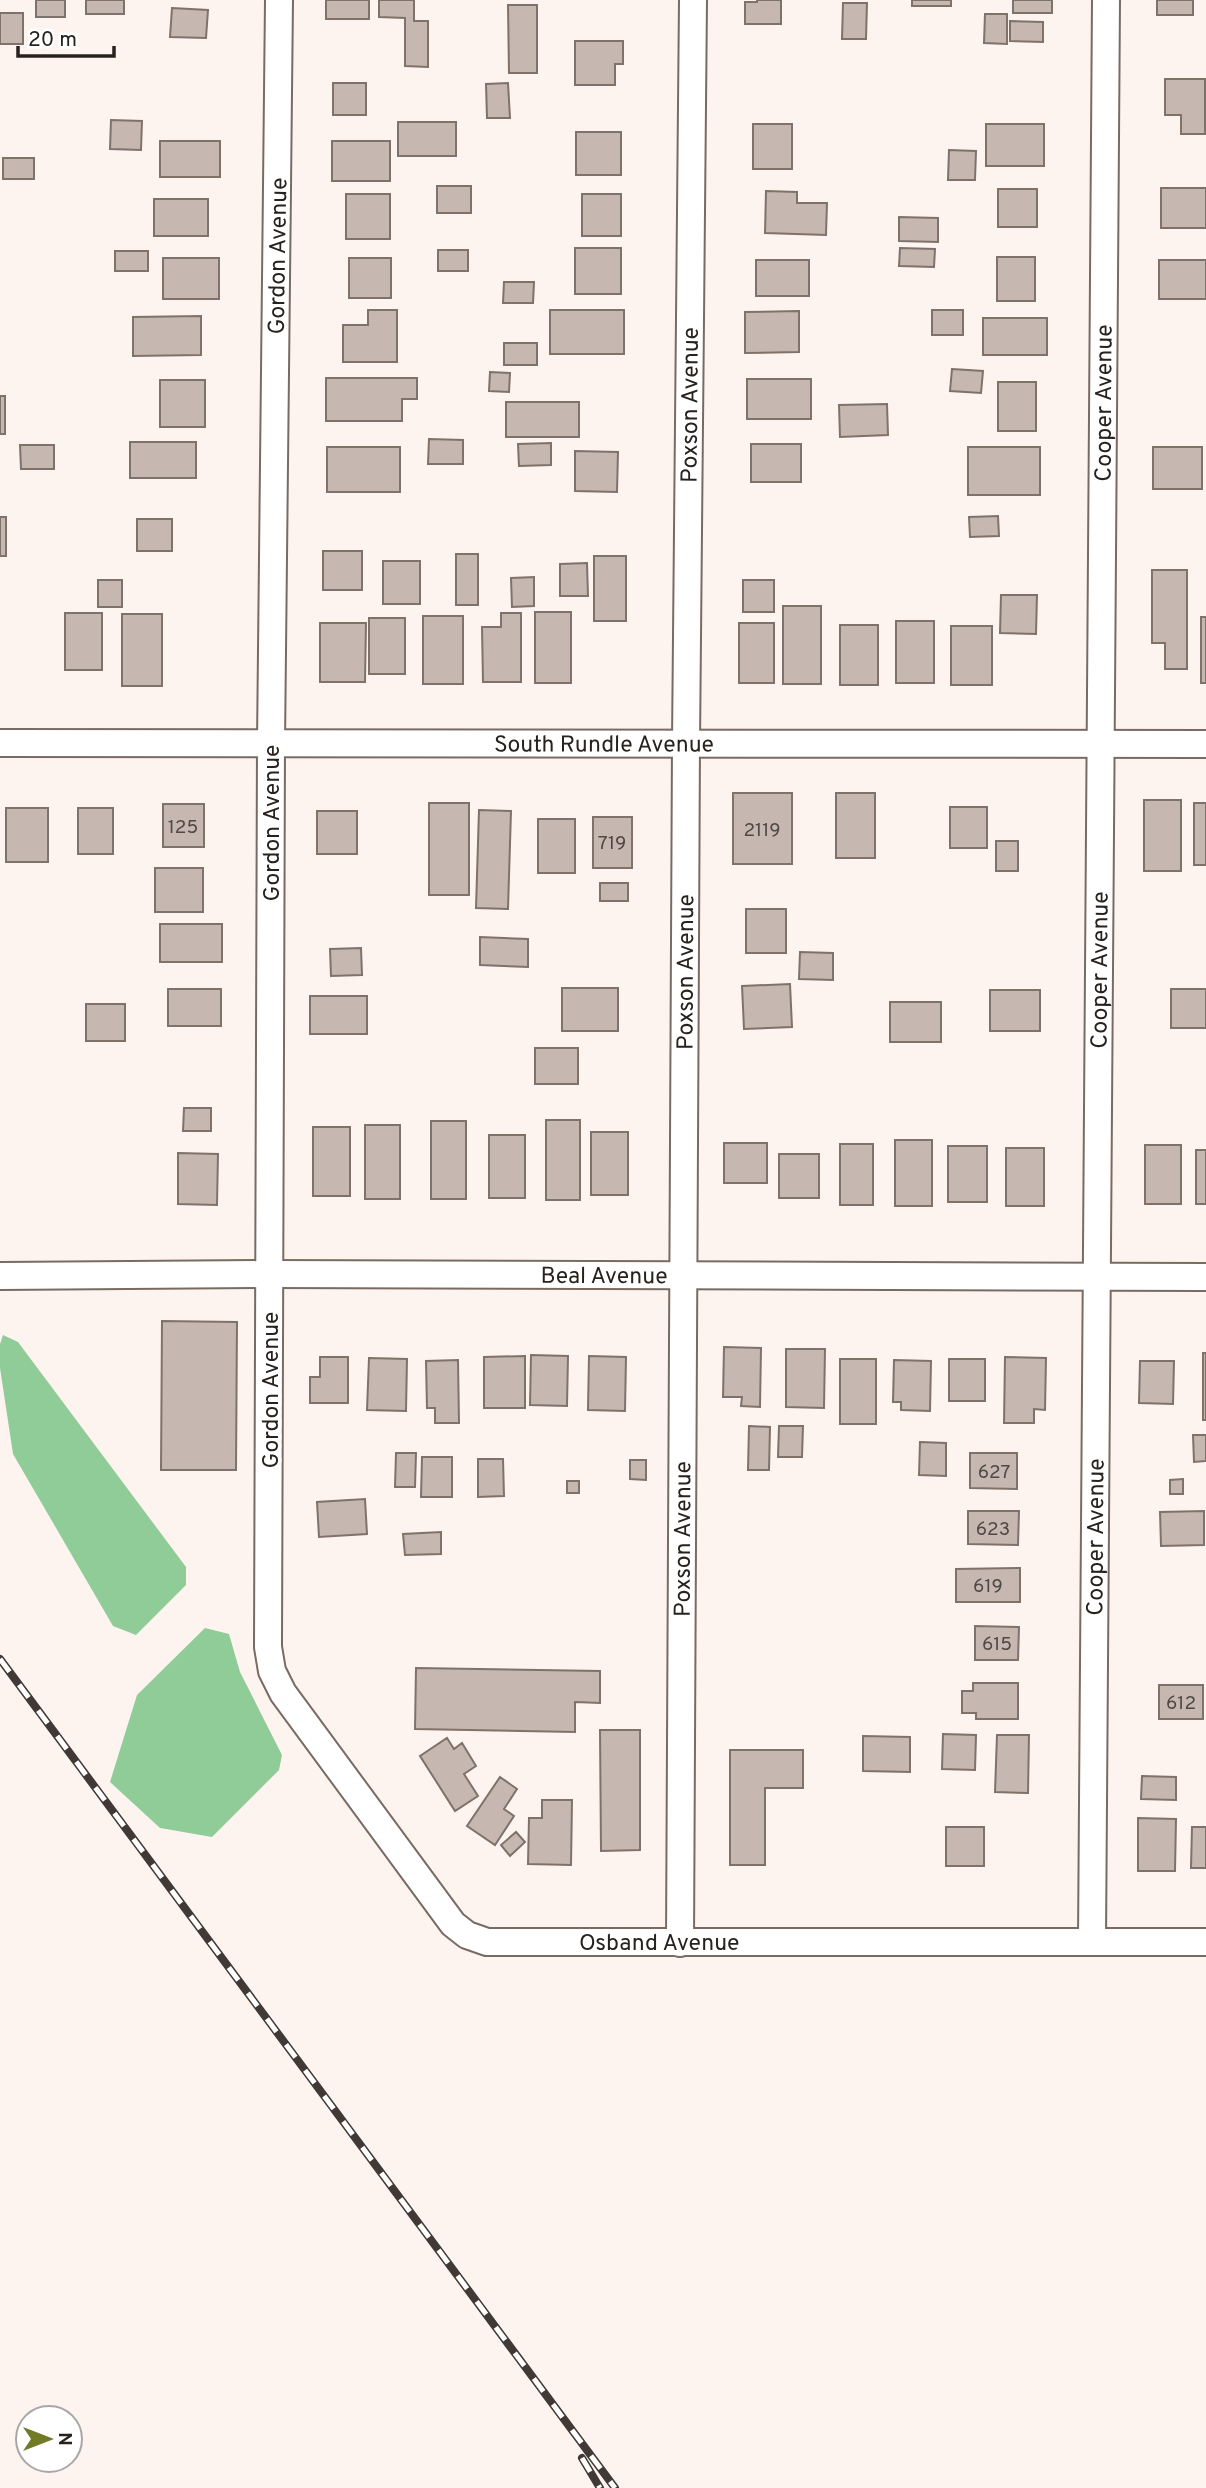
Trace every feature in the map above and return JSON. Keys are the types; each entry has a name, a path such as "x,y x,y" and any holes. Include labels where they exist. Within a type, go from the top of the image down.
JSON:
{"street":[{"name":"Gordon Avenue","path":"268,1647 271,744 279,0"},
{"name":"Poxson Avenue","path":"680,1943 693,0"},
{"name":"Cooper Avenue","path":"1092,1941 1105,0"},
{"name":"South Rundle Avenue","path":"0,743 1206,744"},
{"name":"Beal Avenue","path":"0,1276 271,1274 1206,1277"},
{"name":"Osband Avenue","path":"268,1647 272,1671 284,1693 453,1924 467,1935 487,1942 1206,1942"}],"green space":[{"path":"3,1335 18,1342 186,1567 186,1585 136,1635 113,1626 13,1454 0,1368 0,1344"},
{"path":"205,1628 229,1634 240,1672 282,1755 279,1770 212,1837 160,1828 110,1782 137,1695"}],"building":[{"path":"36,0 65,0 65,17 36,17"},
{"path":"86,0 124,0 124,14 86,14"},
{"path":"326,0 369,0 369,19 326,19"},
{"path":"379,0 414,0 414,21 428,21 428,67 405,66 405,18 379,17"},
{"path":"781,0 781,24 745,24 745,2"},
{"path":"912,0 951,0 951,6 912,6"},
{"path":"1013,0 1052,0 1052,13 1013,13"},
{"path":"1157,0 1193,0 1193,15 1157,15"},
{"path":"843,3 867,3 866,39 842,39"},
{"path":"508,5 537,5 537,73 509,73"},
{"path":"172,8 208,10 206,38 170,37"},
{"path":"0,13 23,13 23,44 0,44"},
{"path":"985,14 1007,14 1007,44 984,43"},
{"path":"1010,21 1043,22 1043,42 1010,41"},
{"path":"575,41 623,41 623,64 615,64 615,85 575,85"},
{"path":"1165,79 1205,79 1205,134 1181,134 1181,115 1165,115"},
{"path":"333,83 366,83 366,115 333,115"},
{"path":"508,83 510,118 487,118 486,84"},
{"path":"111,120 142,121 141,150 110,149"},
{"path":"398,122 456,122 456,156 398,156"},
{"path":"753,124 792,124 792,169 753,169"},
{"path":"986,124 1044,124 1044,166 986,166"},
{"path":"576,132 621,132 621,175 576,175"},
{"path":"160,141 220,141 220,177 160,177"},
{"path":"332,141 390,141 390,181 332,181"},
{"path":"949,150 976,151 975,180 948,180"},
{"path":"3,158 34,158 34,179 3,179"},
{"path":"437,186 471,186 471,213 437,213"},
{"path":"1161,188 1206,188 1206,228 1161,228"},
{"path":"998,189 1037,189 1037,227 998,227"},
{"path":"766,191 797,192 797,203 827,203 826,235 765,233"},
{"path":"346,194 390,194 390,239 346,239"},
{"path":"582,194 621,194 621,236 582,236"},
{"path":"154,199 208,199 208,236 154,236"},
{"path":"899,217 938,218 938,242 899,241"},
{"path":"575,248 621,248 621,294 575,294"},
{"path":"900,248 935,249 934,267 899,266"},
{"path":"438,250 468,250 468,271 438,271"},
{"path":"115,251 148,251 148,271 115,271"},
{"path":"997,257 1035,257 1035,301 997,301"},
{"path":"163,258 219,258 219,299 163,299"},
{"path":"349,258 391,258 391,298 349,298"},
{"path":"756,260 809,260 809,296 756,296"},
{"path":"1159,260 1206,260 1206,299 1159,299"},
{"path":"504,282 534,282 533,303 503,303"},
{"path":"368,310 397,310 397,362 343,362 343,325 368,325"},
{"path":"550,310 624,310 624,354 550,354"},
{"path":"932,310 963,310 963,335 932,335"},
{"path":"799,311 799,352 745,353 745,312"},
{"path":"201,316 201,355 133,356 133,317"},
{"path":"983,318 1047,318 1047,355 983,355"},
{"path":"504,343 537,343 537,365 504,365"},
{"path":"952,369 983,371 981,393 950,391"},
{"path":"490,372 510,373 509,392 489,391"},
{"path":"326,378 417,378 417,399 402,399 402,421 326,421"},
{"path":"747,379 811,379 811,419 747,419"},
{"path":"160,380 205,380 205,427 160,427"},
{"path":"998,382 1036,382 1036,431 998,431"},
{"path":"0,396 5,396 5,434 0,434"},
{"path":"506,402 579,402 579,437 506,437"},
{"path":"887,404 888,435 840,437 839,405"},
{"path":"429,439 463,440 463,464 428,464"},
{"path":"130,442 196,442 196,478 130,478"},
{"path":"551,443 551,465 519,466 518,444"},
{"path":"751,444 801,444 801,482 751,482"},
{"path":"20,445 54,445 54,469 21,469"},
{"path":"327,447 400,447 400,492 327,492"},
{"path":"968,447 1040,447 1040,495 968,495"},
{"path":"1153,447 1202,447 1202,489 1153,489"},
{"path":"575,451 618,452 617,492 575,491"},
{"path":"998,516 999,536 970,537 969,517"},
{"path":"0,517 6,517 6,556 0,556"},
{"path":"137,519 172,519 172,551 137,551"},
{"path":"323,551 362,551 362,590 323,590"},
{"path":"456,554 478,554 478,605 456,605"},
{"path":"594,556 626,556 626,621 594,621"},
{"path":"383,561 420,561 420,604 383,604"},
{"path":"587,563 588,596 560,596 560,564"},
{"path":"1152,570 1187,570 1187,669 1165,669 1165,643 1152,643"},
{"path":"534,577 534,606 512,607 511,578"},
{"path":"98,580 122,580 122,607 98,607"},
{"path":"743,580 774,580 774,612 743,612"},
{"path":"1001,595 1037,595 1036,634 1000,633"},
{"path":"783,606 821,606 821,684 783,684"},
{"path":"535,612 571,612 571,683 535,683"},
{"path":"65,613 102,613 102,670 65,670"},
{"path":"501,613 521,613 521,682 483,682 482,627 501,627"},
{"path":"122,614 162,614 162,686 122,686"},
{"path":"423,616 463,616 463,684 423,684"},
{"path":"1201,617 1206,617 1206,683 1201,683"},
{"path":"369,618 405,618 405,674 369,674"},
{"path":"896,621 934,621 934,683 896,683"},
{"path":"320,623 366,623 365,682 320,682"},
{"path":"739,623 774,623 774,683 739,683"},
{"path":"840,625 878,625 878,685 840,685"},
{"path":"951,626 992,626 992,685 951,685"},
{"path":"733,793 792,793 792,864 733,864"},
{"path":"836,793 875,793 875,858 836,858"},
{"path":"1144,800 1181,800 1181,871 1144,871"},
{"path":"429,803 469,803 469,895 429,895"},
{"path":"1194,803 1206,803 1206,865 1194,865"},
{"path":"163,804 204,804 204,847 163,847"},
{"path":"950,807 987,807 987,848 950,848"},
{"path":"6,808 48,808 48,862 6,862"},
{"path":"78,808 113,808 113,854 78,854"},
{"path":"479,810 511,811 508,909 476,908"},
{"path":"317,811 357,811 357,854 317,854"},
{"path":"593,817 632,817 632,868 593,868"},
{"path":"538,819 575,819 575,873 538,873"},
{"path":"996,841 1018,841 1018,871 996,871"},
{"path":"155,868 203,868 203,912 155,912"},
{"path":"600,883 628,883 628,901 600,901"},
{"path":"746,909 786,909 786,953 746,953"},
{"path":"160,924 222,924 222,962 160,962"},
{"path":"480,937 528,939 528,967 480,965"},
{"path":"361,948 362,975 331,976 330,949"},
{"path":"800,952 833,953 833,980 799,979"},
{"path":"790,984 792,1027 744,1029 742,986"},
{"path":"562,988 618,988 618,1031 562,1031"},
{"path":"168,989 221,989 221,1026 168,1026"},
{"path":"1171,989 1206,989 1206,1028 1171,1028"},
{"path":"990,990 1040,990 1040,1031 990,1031"},
{"path":"310,996 367,996 367,1034 310,1034"},
{"path":"890,1002 941,1002 941,1042 890,1042"},
{"path":"86,1004 125,1004 125,1041 86,1041"},
{"path":"535,1048 578,1048 578,1084 535,1084"},
{"path":"184,1108 211,1108 211,1131 183,1131"},
{"path":"546,1120 580,1120 580,1200 546,1200"},
{"path":"431,1121 466,1121 466,1199 431,1199"},
{"path":"365,1125 400,1125 400,1199 365,1199"},
{"path":"313,1127 350,1127 350,1196 313,1196"},
{"path":"591,1132 628,1132 628,1195 591,1195"},
{"path":"489,1135 525,1135 525,1198 489,1198"},
{"path":"895,1140 932,1140 932,1206 895,1206"},
{"path":"724,1143 767,1143 767,1183 724,1183"},
{"path":"840,1144 873,1144 873,1205 840,1205"},
{"path":"1145,1145 1181,1145 1181,1204 1145,1204"},
{"path":"948,1146 987,1146 987,1202 948,1202"},
{"path":"1006,1148 1044,1148 1044,1206 1006,1206"},
{"path":"1196,1150 1206,1150 1206,1204 1196,1204"},
{"path":"178,1153 218,1154 217,1205 178,1204"},
{"path":"779,1154 819,1154 819,1198 779,1198"},
{"path":"162,1321 237,1322 236,1470 161,1470"},
{"path":"724,1347 761,1348 760,1407 741,1406 742,1397 723,1397"},
{"path":"786,1349 825,1349 824,1408 786,1407"},
{"path":"1203,1353 1206,1353 1206,1420 1203,1420"},
{"path":"531,1355 568,1356 567,1406 530,1405"},
{"path":"525,1356 525,1408 484,1408 484,1357"},
{"path":"589,1356 626,1357 625,1411 588,1410"},
{"path":"320,1357 348,1357 348,1403 310,1403 310,1377 320,1377"},
{"path":"1005,1357 1046,1358 1045,1410 1034,1409 1034,1423 1004,1423"},
{"path":"369,1358 407,1359 406,1411 367,1410"},
{"path":"840,1359 876,1359 876,1424 840,1424"},
{"path":"949,1359 985,1359 985,1401 949,1401"},
{"path":"458,1360 459,1423 435,1423 435,1408 427,1408 426,1361"},
{"path":"894,1360 931,1361 930,1411 901,1410 901,1402 893,1402"},
{"path":"1140,1361 1174,1361 1173,1404 1139,1403"},
{"path":"749,1426 770,1427 769,1470 748,1470"},
{"path":"779,1426 803,1426 802,1457 778,1457"},
{"path":"1193,1435 1206,1435 1206,1461 1194,1462"},
{"path":"920,1442 946,1443 946,1476 919,1475"},
{"path":"396,1453 416,1453 415,1487 395,1487"},
{"path":"970,1453 1017,1453 1017,1489 970,1488"},
{"path":"422,1457 452,1457 452,1497 421,1497"},
{"path":"478,1459 503,1459 504,1496 478,1497"},
{"path":"630,1460 646,1460 646,1480 630,1479"},
{"path":"1183,1479 1183,1494 1170,1494 1170,1480"},
{"path":"567,1481 579,1481 579,1493 567,1493"},
{"path":"365,1499 367,1534 319,1537 317,1502"},
{"path":"968,1511 1019,1511 1018,1545 968,1544"},
{"path":"1204,1511 1204,1545 1161,1546 1160,1512"},
{"path":"441,1532 441,1554 405,1555 403,1534"},
{"path":"1020,1568 1020,1602 956,1602 956,1569"},
{"path":"975,1626 1019,1627 1018,1660 975,1660"},
{"path":"416,1668 600,1671 600,1703 575,1702 575,1732 415,1729"},
{"path":"973,1683 1018,1683 1018,1719 976,1719 976,1713 962,1713 962,1691 973,1691"},
{"path":"1159,1685 1203,1685 1203,1719 1159,1719"},
{"path":"600,1730 640,1730 640,1850 601,1851"},
{"path":"943,1734 976,1735 975,1770 942,1769"},
{"path":"997,1735 1029,1735 1028,1793 995,1792"},
{"path":"863,1736 910,1737 910,1772 863,1771"},
{"path":"447,1738 454,1749 462,1743 476,1766 464,1774 478,1796 455,1811 420,1756"},
{"path":"730,1750 803,1750 803,1788 765,1788 765,1865 730,1865"},
{"path":"1142,1776 1176,1777 1176,1800 1141,1799"},
{"path":"500,1777 517,1789 504,1809 514,1816 495,1845 467,1826"},
{"path":"542,1800 572,1800 571,1865 528,1864 529,1818 542,1818"},
{"path":"1138,1818 1176,1819 1175,1871 1138,1871"},
{"path":"946,1827 984,1827 984,1866 946,1866"},
{"path":"1192,1827 1206,1827 1206,1868 1191,1868"},
{"path":"516,1832 525,1842 510,1856 501,1845"}],"railway":[{"path":"0,1659 615,2488"},
{"path":"582,2458 600,2488"}]}
